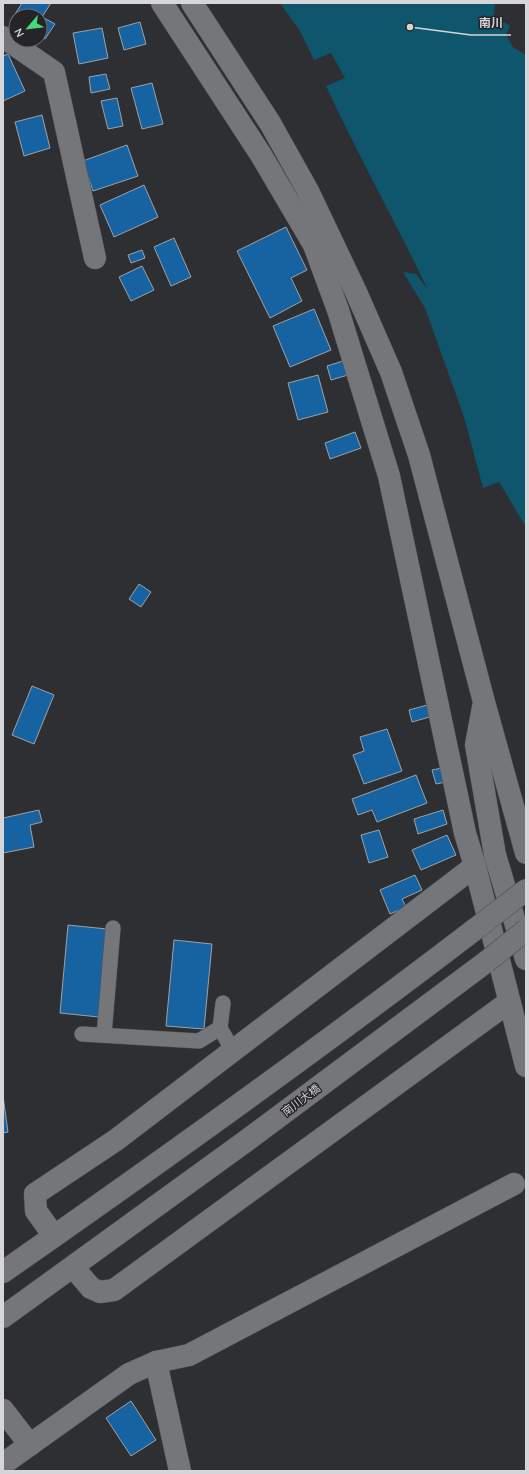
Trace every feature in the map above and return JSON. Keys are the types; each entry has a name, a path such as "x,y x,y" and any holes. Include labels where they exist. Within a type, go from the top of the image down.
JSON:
{"street":[{"path":"162,3 261,155 314,245 338,310 389,476 465,833 475,866 526,1066"},
{"path":"192,3 270,123 308,192 356,292 391,372 419,455 484,702 526,853"},
{"path":"3,37 54,72 95,258"},
{"path":"484,702 476,745 495,855 526,958"},
{"path":"54,1236 36,1211 35,1194 116,1140 475,866"},
{"path":"3,1272 233,1109 366,1012 526,890"},
{"name":"南川大橋","path":"3,1316 246,1141 486,962 526,930"},
{"path":"73,1267 91,1288 100,1292 114,1290 509,1002"},
{"path":"3,1464 128,1374 156,1362 189,1355 514,1184"},
{"path":"156,1362 180,1471"},
{"path":"3,1410 30,1446"}],"lane":[{"path":"104,1035 113,928"},
{"path":"223,1003 220,1028 233,1050"},
{"path":"82,1034 199,1041 220,1028"}],"water":[{"path":"280,3 495,3 494,16 510,26 506,35 513,47 526,55 526,527 499,482 483,488 464,417 425,308 403,272 416,274 428,290 326,86 345,78 331,53 314,60 300,31"}],"building":[{"path":"22,3 51,3 48,8 19,8"},
{"path":"48,20 55,24 48,34"},
{"path":"140,22 146,44 124,50 118,28"},
{"path":"102,28 108,58 79,64 73,33"},
{"path":"8,54 25,91 3,101 3,56"},
{"path":"106,74 110,89 91,93 89,77"},
{"path":"152,83 163,124 142,129 131,88"},
{"path":"117,98 123,126 108,129 101,101"},
{"path":"42,115 50,148 24,156 15,122"},
{"path":"127,145 138,176 93,191 83,161"},
{"path":"144,185 158,217 114,237 100,205"},
{"path":"286,227 307,270 291,278 302,301 270,318 237,251"},
{"path":"174,238 191,277 171,286 154,247"},
{"path":"142,250 145,258 131,263 128,255"},
{"path":"142,266 154,290 131,301 119,277"},
{"path":"314,309 331,350 290,367 273,326"},
{"path":"343,361 348,375 331,380 327,366"},
{"path":"318,375 328,412 298,420 288,383"},
{"path":"355,432 361,448 330,459 325,443"},
{"path":"139,584 151,592 141,607 129,599"},
{"path":"32,686 54,695 34,744 12,735"},
{"path":"431,704 433,716 412,722 409,710"},
{"path":"387,729 402,771 364,784 353,755 364,751 360,737"},
{"path":"442,768 446,782 436,784 432,770"},
{"path":"416,775 427,803 377,822 372,810 358,815 352,799"},
{"path":"39,810 42,822 30,825 34,847 3,853 3,818"},
{"path":"443,810 447,824 418,834 414,819"},
{"path":"379,830 388,857 369,863 361,835"},
{"path":"447,835 456,855 421,870 412,850"},
{"path":"415,875 422,890 402,899 406,907 390,914 380,890"},
{"path":"68,925 107,929 99,1017 60,1013"},
{"path":"174,940 212,944 204,1029 166,1026"},
{"path":"3,1096 8,1132 3,1133"},
{"path":"131,1401 156,1440 131,1456 106,1418"}],"place":[{"name":"南川","path":"410,27"}]}
